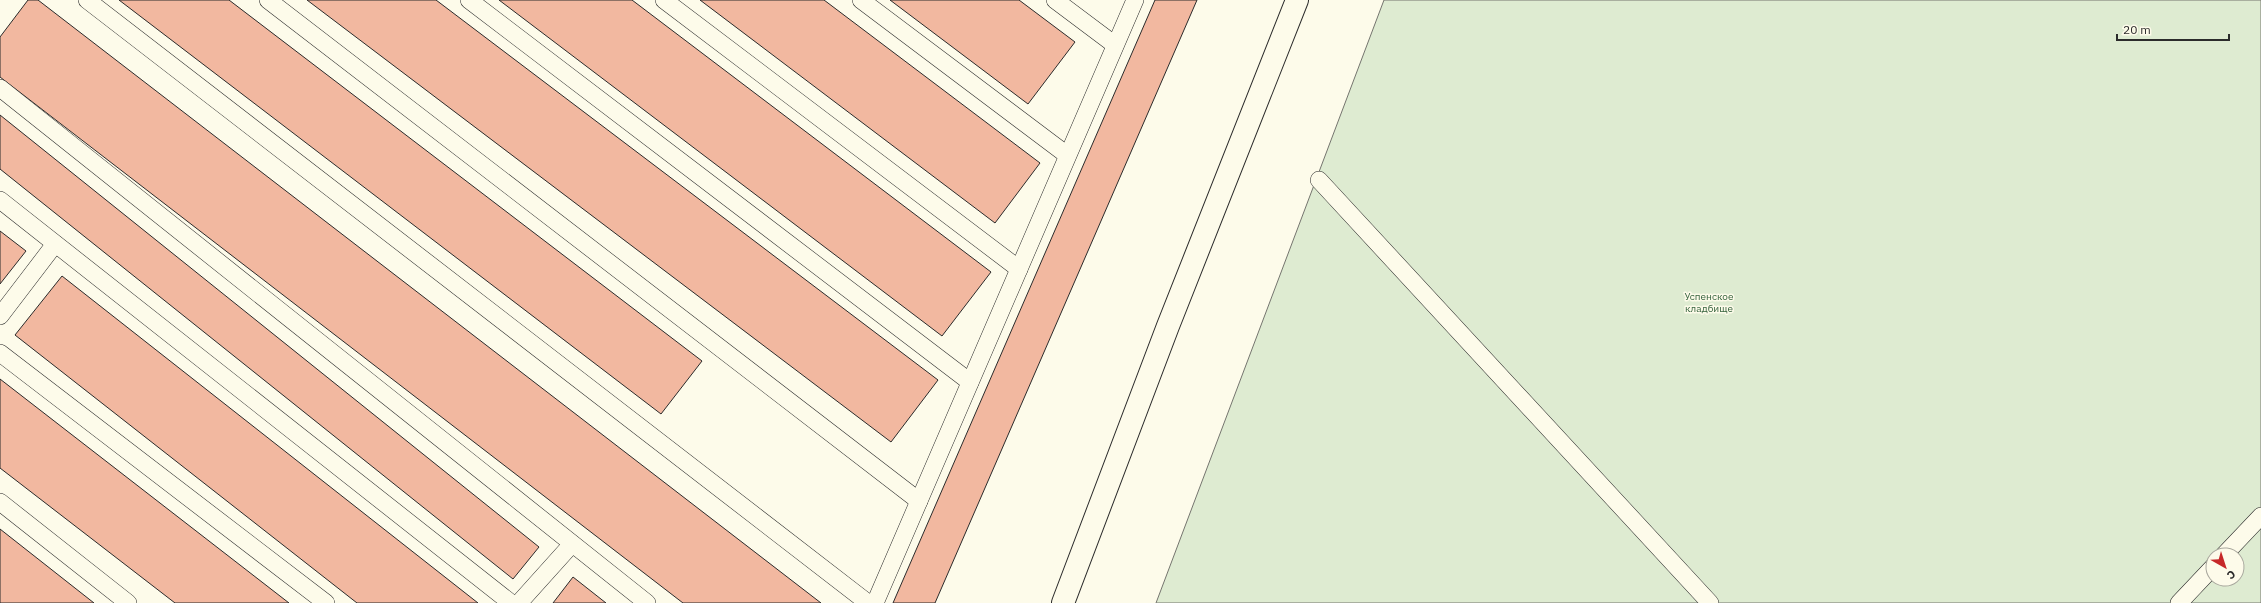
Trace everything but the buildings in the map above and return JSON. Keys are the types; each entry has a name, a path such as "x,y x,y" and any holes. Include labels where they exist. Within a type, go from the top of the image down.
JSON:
{"main road":[{"path":"1063,603 1168,326 1297,0"}],"lane":[{"path":"87,0 868,603"},
{"path":"268,0 919,501"},
{"path":"469,0 970,382"},
{"path":"664,0 1019,269"},
{"path":"861,0 1067,155"},
{"path":"1055,0 1115,45"},
{"path":"875,603 1134,0"},
{"path":"0,88 647,603"},
{"path":"1320,180 1710,603"},
{"path":"0,200 511,603"},
{"path":"0,316 55,244"},
{"path":"0,353 326,603"},
{"path":"0,502 128,603"},
{"path":"2232,547 2261,516"},
{"path":"519,603 572,544"},
{"path":"2179,603 2205,575"}],"green space":[{"name":"Успенское кладбище","path":"1384,0 2261,0 2261,603 1156,603"}]}
